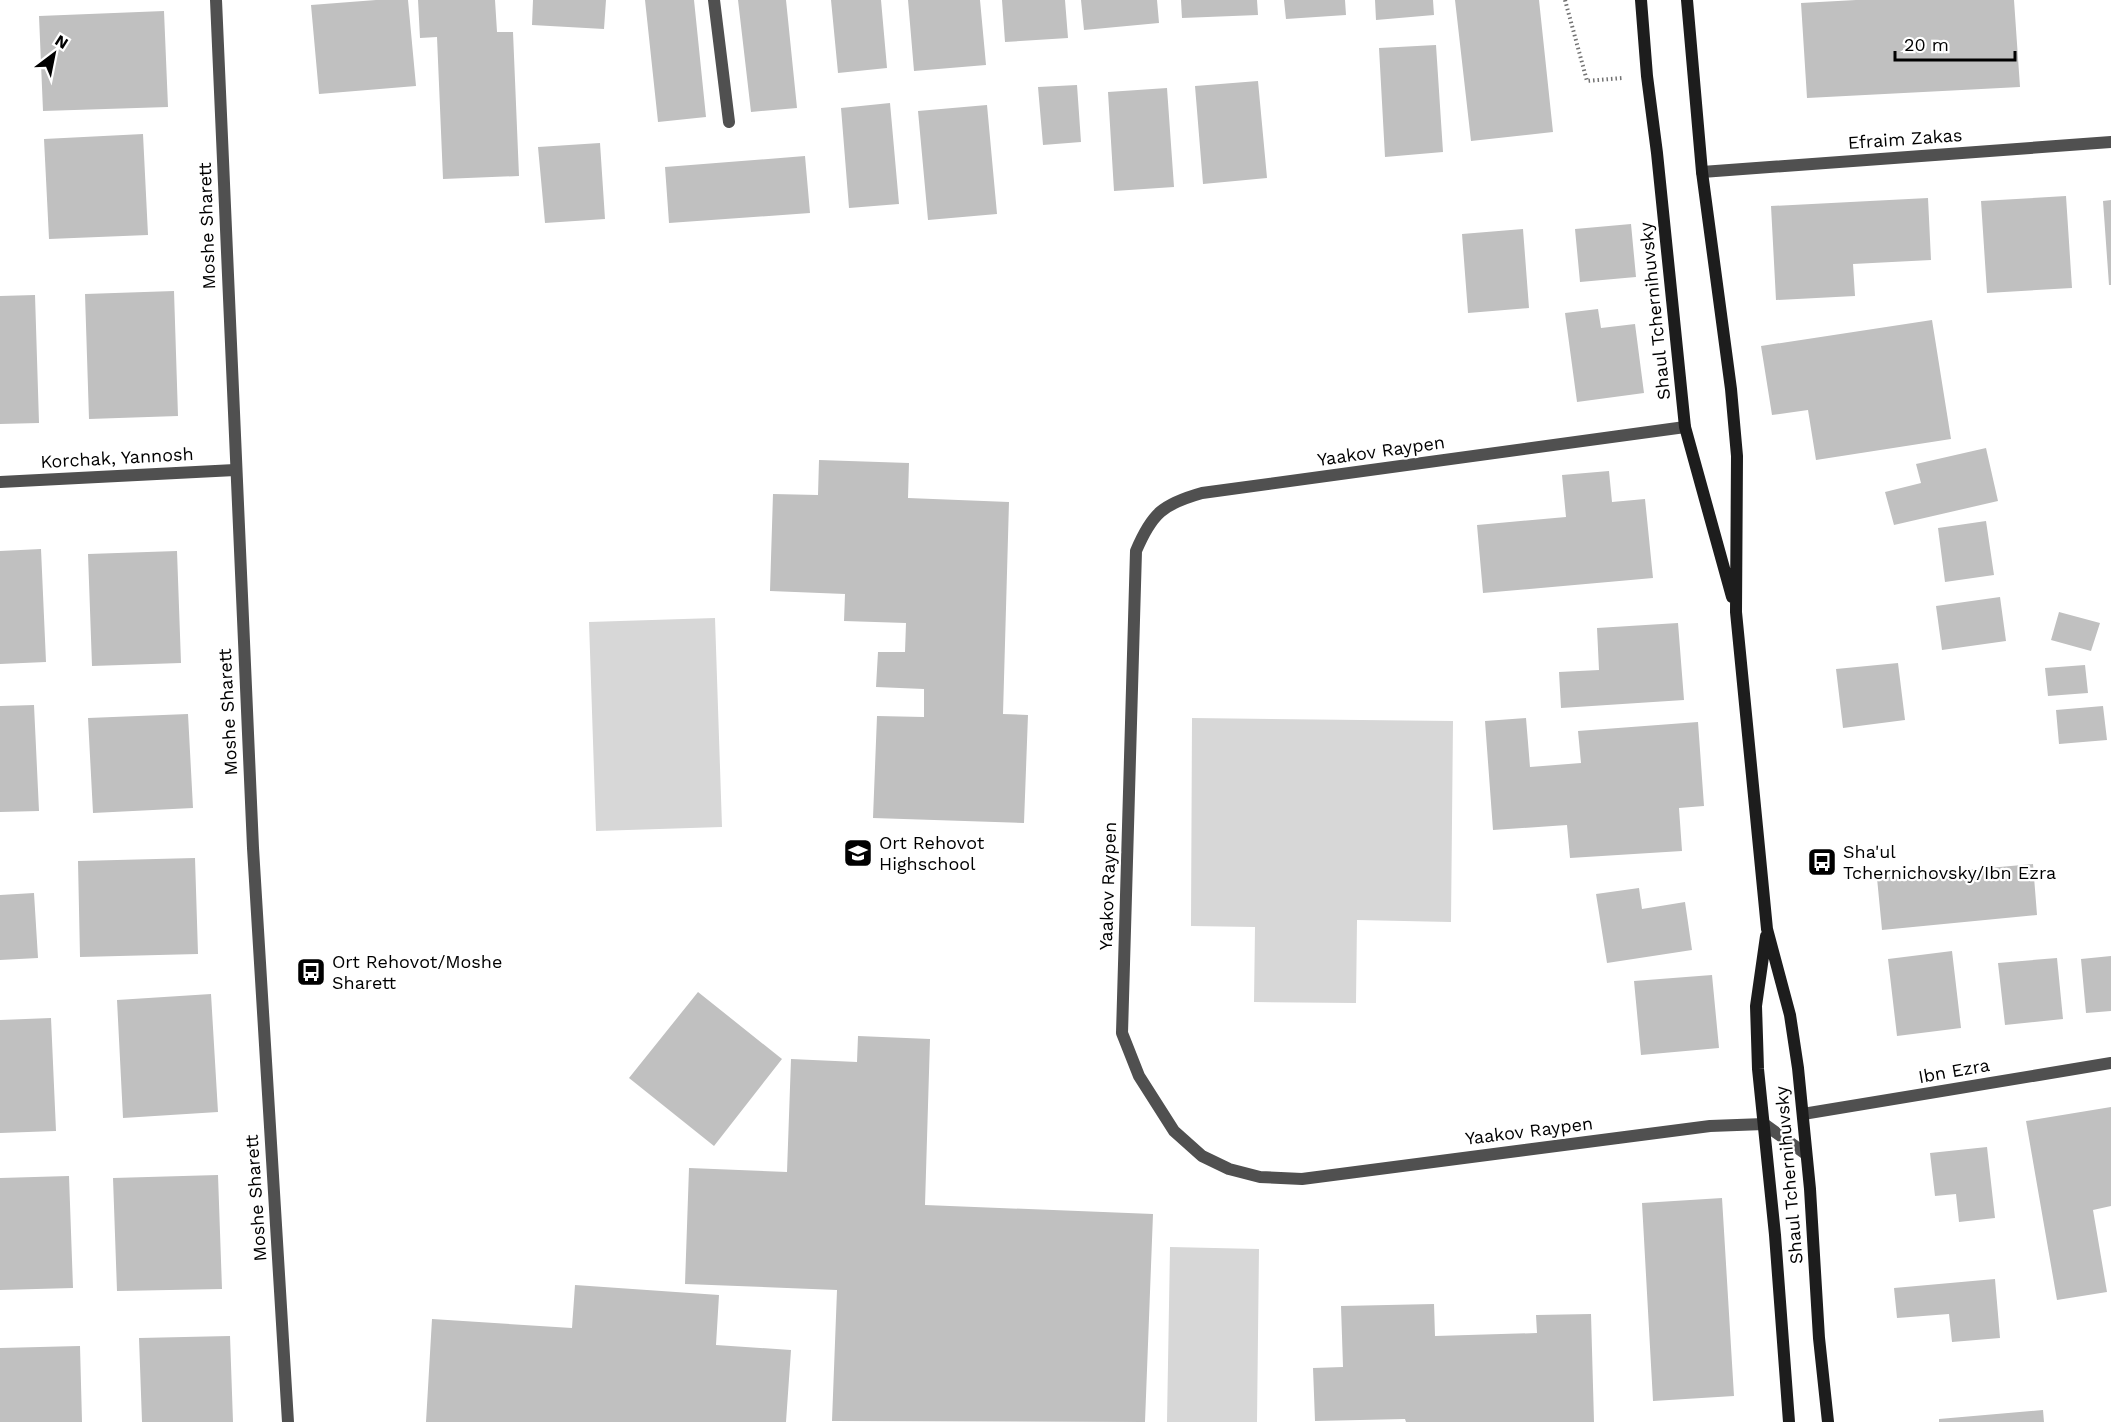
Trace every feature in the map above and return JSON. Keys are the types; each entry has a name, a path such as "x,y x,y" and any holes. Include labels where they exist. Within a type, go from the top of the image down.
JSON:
{"street":[{"name":"Moshe Sharett","path":"216,0 253,848 288,1422"},
{"path":"714,0 729,122"},
{"name":"Shaul Tchernihuvsky","path":"1641,0 1647,76 1685,427 1736,612"},
{"name":"Shaul Tchernihuvsky","path":"1687,0 1702,172 1731,389 1737,456 1736,612 1767,929 1790,1015 1803,1114 1819,1338 1828,1422"},
{"name":"Efraim Zakas","path":"1702,172 2111,142"},
{"name":"Yaakov Raypen","path":"1685,427 1202,493 1178,500 1157,514 1146,529 1137,551 1122,1032 1138,1076 1174,1131 1202,1156 1229,1169 1260,1177 1302,1179 1710,1126 1764,1124"},
{"name":"Korchak, Yannosh","path":"0,482 235,470"},
{"name":"Shaul Tchernihuvsky","path":"1767,929 1756,1006 1758,1069 1789,1422"},
{"name":"Ibn Ezra","path":"1803,1114 2111,1063"},
{"path":"1764,1124 1806,1154"}],"path":[{"path":"1565,0 1587,81 1647,76"}],"shaded area":[{"path":"715,618 722,827 596,831 589,622"},
{"path":"1192,718 1453,721 1451,922 1357,920 1356,1003 1254,1002 1255,927 1191,926"},
{"path":"1170,1247 1259,1249 1257,1422 1167,1422"}],"building":[{"path":"408,0 416,86 319,94 311,5"},
{"path":"418,0 495,0 497,32 513,32 519,176 443,179 437,37 420,38"},
{"path":"533,0 606,0 604,29 532,25"},
{"path":"645,0 694,0 706,117 658,122"},
{"path":"738,0 786,0 797,108 751,112"},
{"path":"831,0 881,0 887,68 838,73"},
{"path":"908,0 980,0 986,65 914,71"},
{"path":"1002,0 1065,0 1068,38 1005,42"},
{"path":"1081,0 1157,0 1159,23 1084,30"},
{"path":"1181,0 1257,0 1258,15 1182,18"},
{"path":"1284,0 1345,0 1346,15 1286,19"},
{"path":"1375,0 1433,0 1434,15 1376,20"},
{"path":"1455,0 1539,0 1553,132 1471,141"},
{"path":"1856,0 2014,0 2020,87 1807,98 1801,3"},
{"path":"164,11 168,107 43,111 39,16"},
{"path":"1436,45 1443,152 1385,157 1379,48"},
{"path":"1258,81 1267,178 1203,184 1195,86"},
{"path":"1077,85 1081,142 1043,145 1038,87"},
{"path":"1167,88 1174,187 1114,191 1108,92"},
{"path":"890,103 899,204 849,208 841,108"},
{"path":"987,105 997,214 928,220 918,111"},
{"path":"143,134 148,235 49,239 44,139"},
{"path":"600,143 605,219 545,223 538,147"},
{"path":"805,156 810,213 669,223 665,167"},
{"path":"2066,196 2072,288 1987,293 1981,201"},
{"path":"1928,198 1931,260 1853,264 1855,296 1776,300 1771,206"},
{"path":"2111,200 2111,285 2109,285 2103,201"},
{"path":"1631,224 1636,277 1580,282 1575,229"},
{"path":"1523,229 1529,308 1468,313 1462,234"},
{"path":"174,291 178,416 89,419 85,294"},
{"path":"35,295 39,423 0,424 0,296"},
{"path":"1598,309 1601,328 1635,324 1644,393 1577,402 1565,313"},
{"path":"1932,320 1951,439 1816,460 1808,410 1772,415 1761,346"},
{"path":"1986,448 1998,501 1894,525 1885,492 1921,483 1916,464"},
{"path":"819,460 909,463 908,498 1009,502 1003,714 1028,715 1024,823 873,818 877,716 924,717 924,689 876,687 878,652 905,652 906,623 844,621 845,594 770,591 773,494 818,495"},
{"path":"1609,471 1612,502 1645,499 1653,578 1483,593 1477,525 1566,517 1562,475"},
{"path":"1986,521 1994,575 1945,582 1938,528"},
{"path":"41,549 46,662 0,664 0,551"},
{"path":"177,551 181,663 92,666 88,554"},
{"path":"2000,597 2006,641 1942,650 1936,606"},
{"path":"2059,612 2100,623 2091,651 2051,640"},
{"path":"1678,623 1684,700 1561,708 1559,672 1599,670 1597,628"},
{"path":"1898,663 1905,720 1843,728 1836,669"},
{"path":"2085,665 2088,693 2048,696 2045,668"},
{"path":"34,705 39,811 0,812 0,706"},
{"path":"2103,706 2107,740 2059,744 2056,710"},
{"path":"188,714 193,808 93,813 88,718"},
{"path":"1526,718 1530,767 1581,763 1578,731 1698,722 1704,806 1679,808 1682,851 1570,858 1567,825 1493,830 1485,721"},
{"path":"195,858 198,954 80,957 78,861"},
{"path":"2033,864 2037,915 1882,930 1877,878"},
{"path":"1639,888 1642,909 1685,902 1692,950 1607,963 1596,894"},
{"path":"34,893 38,958 0,960 0,895"},
{"path":"1952,951 1961,1028 1897,1036 1888,959"},
{"path":"2111,956 2111,1011 2086,1013 2081,959"},
{"path":"2057,958 2063,1019 2005,1025 1998,963"},
{"path":"1712,975 1719,1048 1641,1055 1634,981"},
{"path":"698,992 782,1059 714,1146 629,1078"},
{"path":"211,994 218,1112 123,1118 117,1000"},
{"path":"51,1018 56,1131 0,1133 0,1020"},
{"path":"858,1036 930,1039 925,1205 1153,1214 1145,1422 832,1421 837,1290 685,1284 689,1168 787,1172 791,1059 857,1062"},
{"path":"2111,1107 2111,1206 2093,1210 2107,1292 2057,1300 2026,1121"},
{"path":"1987,1147 1995,1218 1959,1222 1956,1194 1935,1196 1930,1153"},
{"path":"218,1175 222,1289 117,1291 113,1178"},
{"path":"69,1176 73,1288 0,1290 0,1178"},
{"path":"1722,1198 1734,1396 1653,1401 1642,1203"},
{"path":"1995,1279 2000,1338 1952,1342 1949,1314 1897,1318 1894,1288"},
{"path":"575,1285 719,1295 716,1345 791,1350 786,1422 426,1422 432,1319 572,1328"},
{"path":"1434,1304 1435,1336 1537,1333 1536,1315 1591,1314 1594,1422 1406,1422 1405,1419 1315,1421 1313,1368 1343,1367 1341,1306"},
{"path":"230,1336 233,1422 142,1422 139,1338"},
{"path":"80,1346 82,1422 0,1422 0,1348"},
{"path":"2043,1410 2044,1422 1939,1422 1939,1419"}],"place":[{"name":"Ort Rehovot Highschool","path":"858,853"},
{"name":"Sha'ul Tchernichovsky/Ibn Ezra","path":"1822,862"},
{"name":"Ort Rehovot/Moshe Sharett","path":"311,972"}]}
